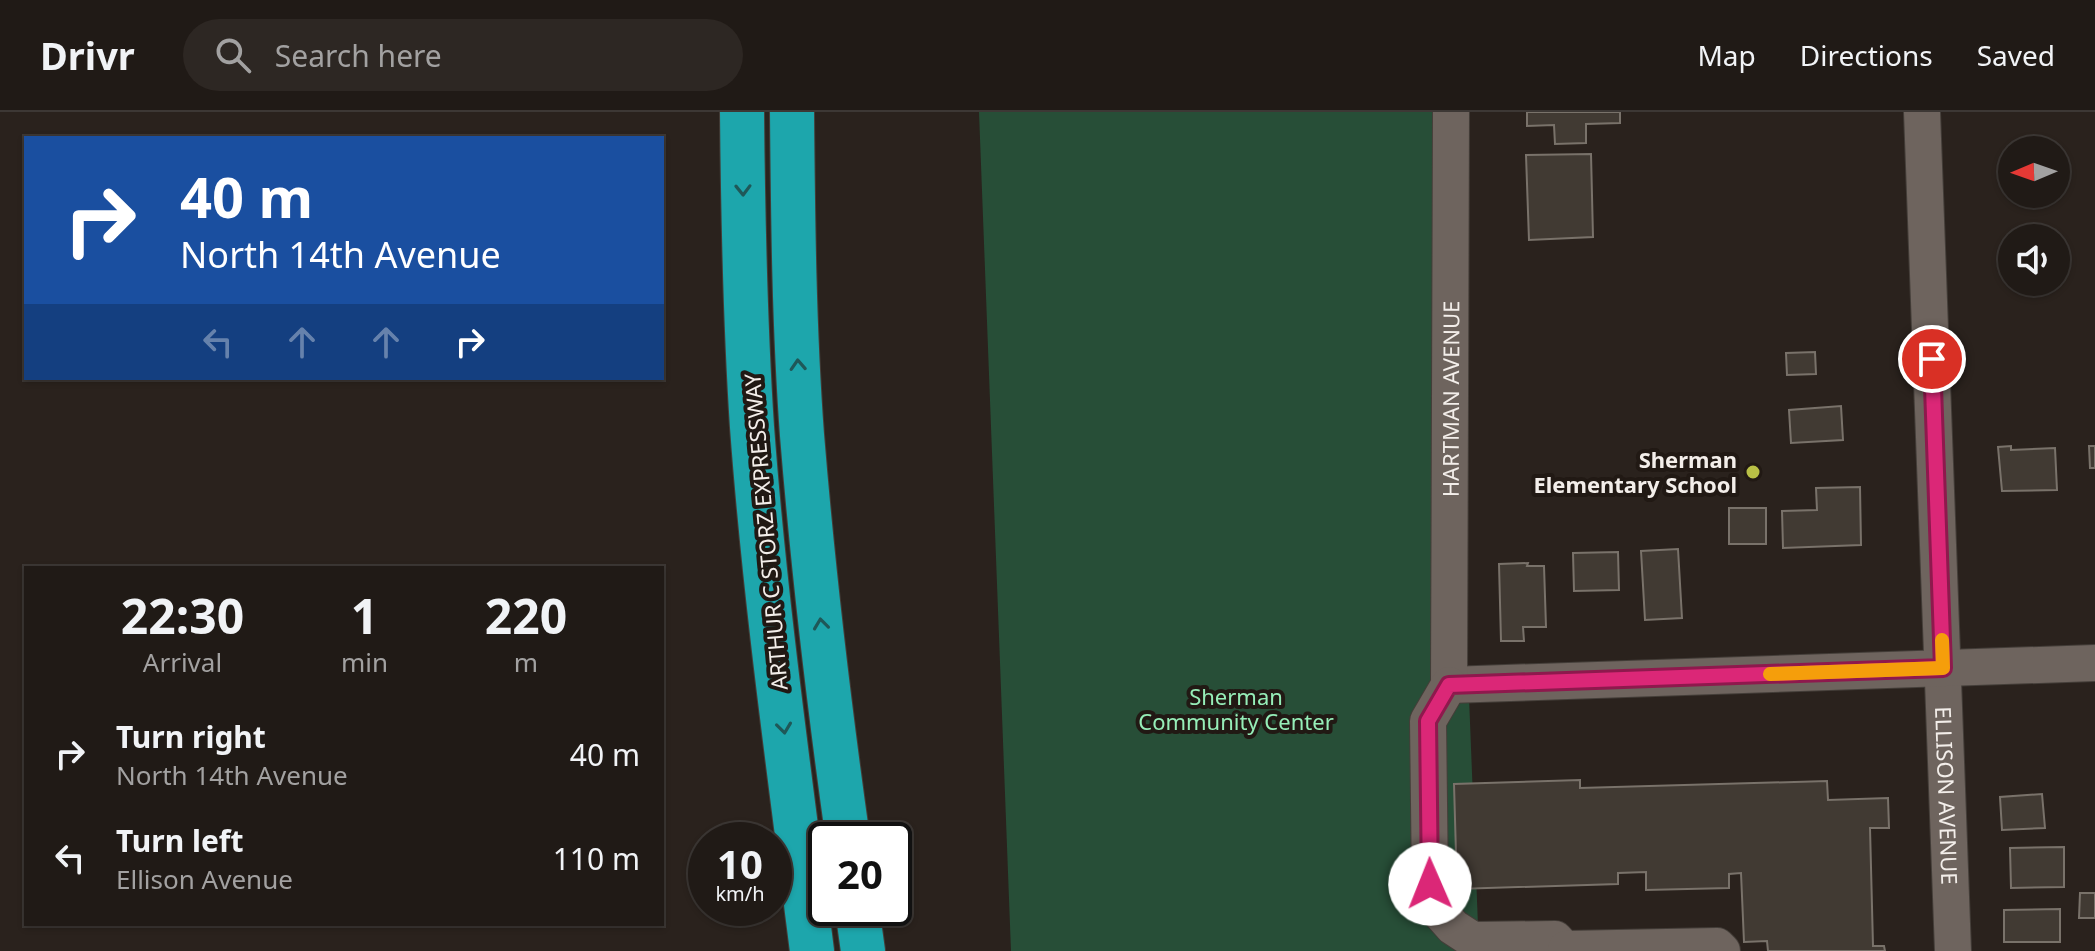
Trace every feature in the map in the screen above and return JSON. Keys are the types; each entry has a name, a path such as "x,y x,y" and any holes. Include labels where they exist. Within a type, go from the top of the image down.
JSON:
{"highway":[{"name":"ARTHUR C STORZ EXPRESSWAY","path":"742,112 744,281 754,443 766,575 812,951"},
{"name":"ARTHUR C STORZ EXPRESSWAY","path":"792,112 794,285 802,433 816,580 846,822"},
{"path":"860,926 863,951"}],"street":[{"name":"HARTMAN AVENUE","path":"1449,685 1451,112"},
{"name":"ELLISON AVENUE","path":"1922,112 1953,951"},
{"path":"1722,951 1717,946 1566,950 1555,939 1473,945 1453,927 1437,909 1430,884 1428,721 1449,685 2095,663"}],"green space":[{"name":"Sherman Community Center","path":"979,112 1446,112 1479,951 1011,951"}],"building":[{"path":"1527,112 1620,112 1620,123 1586,124 1586,143 1555,144 1554,125 1527,126"},
{"path":"1591,154 1593,237 1529,240 1526,155"},
{"path":"1815,352 1816,374 1787,375 1786,353"},
{"path":"1841,406 1843,440 1791,443 1789,410"},
{"path":"2011,446 2011,450 2055,448 2057,490 2002,491 1998,447"},
{"path":"2089,446 2095,446 2095,468 2090,468"},
{"path":"1860,487 1861,545 1783,548 1782,511 1817,510 1816,488"},
{"path":"1729,508 1766,508 1766,544 1729,544"},
{"path":"1678,549 1682,618 1645,620 1641,551"},
{"path":"1618,552 1619,590 1574,591 1573,553"},
{"path":"1528,563 1527,566 1544,566 1546,627 1523,627 1524,641 1501,641 1499,564"},
{"path":"1580,780 1580,788 1827,781 1828,800 1888,798 1889,828 1870,828 1873,946 1884,946 1885,951 1768,951 1767,941 1744,942 1741,873 1729,874 1729,888 1646,890 1646,872 1618,873 1618,884 1457,889 1454,784"},
{"path":"2042,794 2045,828 2002,830 2000,797"},
{"path":"2064,847 2064,887 2011,888 2010,848"},
{"path":"2080,893 2095,893 2095,918 2079,918"},
{"path":"2060,909 2060,942 2004,942 2004,910"}],"slow traffic":[{"path":"1770,674 1943,668 1942,640"}],"place":[{"name":"Sherman Elementary School","path":"1753,472"}],"route":[{"path":"1430,884 1428,721 1449,685 1943,668 1932,359"}]}
